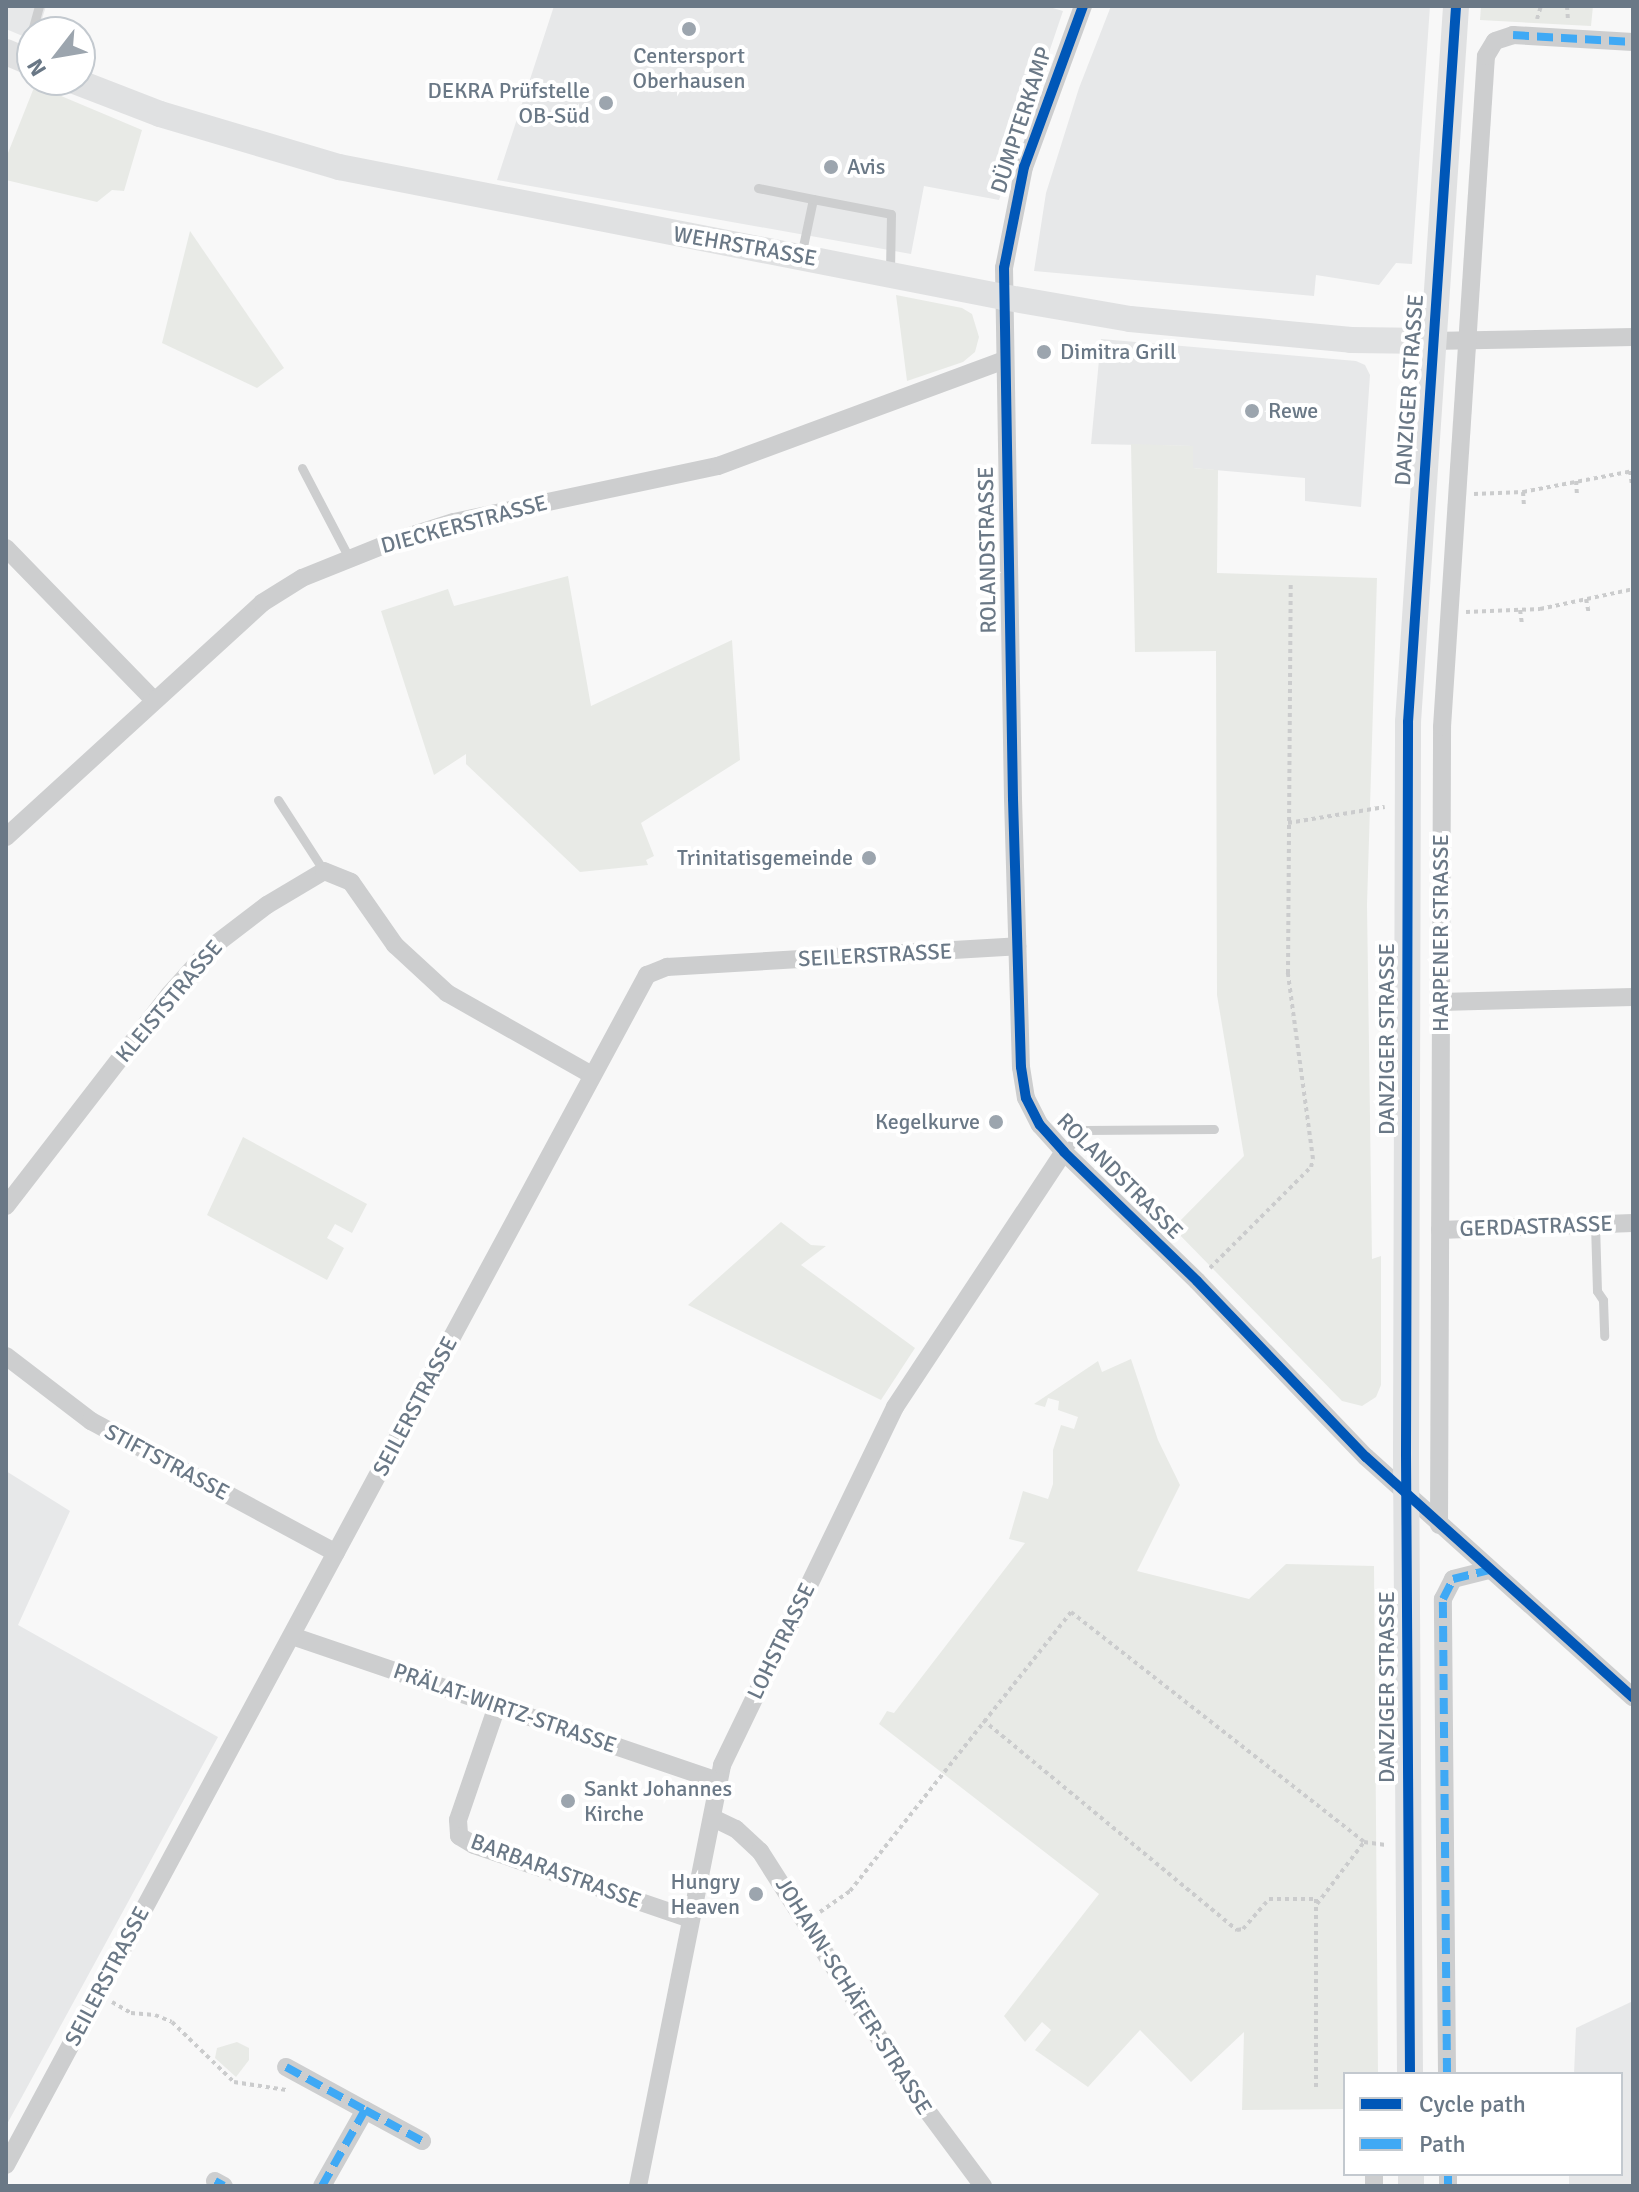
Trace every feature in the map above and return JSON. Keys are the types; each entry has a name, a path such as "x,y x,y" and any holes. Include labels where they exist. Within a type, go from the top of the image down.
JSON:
{"main road":[{"name":"DANZIGER STRASSE","path":"1410,2072 1406,1496 1407,803 1412,643 1456,6"},
{"name":"WEHRSTRASSE","path":"96,89 160,114 339,167 1003,297 1130,319 1351,340 1431,341"}],"street":[{"name":"DÜMPTERKAMP","path":"1003,297 1008,236 1024,167 1083,6"},
{"path":"1469,341 1469,293 1486,56 1495,41 1513,35 1633,42"},
{"name":"ROLANDSTRASSE","path":"1003,297 1017,946 1023,1084 1040,1125 1406,1496 1633,1697"},
{"path":"1431,341 1633,337"},
{"name":"HARPENER STRASSE","path":"1439,1525 1444,674 1469,341"},
{"name":"DIECKERSTRASSE","path":"6,837 262,603 290,584 349,558 466,519 718,466 1004,360"},
{"path":"6,548 154,700"},
{"path":"1412,643 1444,674"},
{"path":"324,871 351,882 395,945 447,993 592,1075"},
{"name":"KLEISTSTRASSE","path":"6,1206 199,960 249,917 324,871"},
{"name":"SEILERSTRASSE","path":"6,2165 647,975 662,968 1017,946"},
{"path":"1440,1002 1633,997"},
{"name":"LOHSTRASSE","path":"638,2186 718,1781 728,1751 895,1407 1064,1152"},
{"name":"GERDASTRASSE","path":"1440,1230 1633,1223"},
{"name":"STIFTSTRASSE","path":"6,1356 91,1421 336,1553"},
{"path":"1447,2072 1444,1593 1460,1576 1490,1570"},
{"name":"PRÄLAT-WIRTZ-STRASSE","path":"292,1636 718,1781"},
{"name":"BARBARASTRASSE","path":"497,1706 458,1820 459,1836 474,1845 690,1919"},
{"name":"JOHANN-SCHÄFER-STRASSE","path":"713,1818 753,1843 905,2081 983,2186"},
{"path":"286,2067 422,2141"},
{"path":"322,2186 365,2110"}],"lane":[{"path":"758,188 891,214 890,273"},
{"path":"801,256 813,199"},
{"path":"302,468 349,558"},
{"path":"278,800 324,871"},
{"path":"1064,1152 1085,1130 1214,1129"},
{"path":"1595,1224 1597,1291 1603,1300 1604,1336"}],"path":[{"path":"1456,494 1523,492 1632,471 1632,486"},
{"path":"1576,481 1577,496"},
{"path":"1523,492 1524,507"},
{"path":"1197,1281 1311,1167 1313,1159 1288,973 1291,581"},
{"path":"1448,613 1520,610 1633,589"},
{"path":"1586,599 1589,614"},
{"path":"1520,610 1522,624"},
{"path":"1288,823 1407,803"},
{"path":"806,1922 850,1891 1071,1612 1364,1842 1408,1845"},
{"path":"983,1720 1237,1930 1243,1929 1269,1899 1316,1899 1316,2089"},
{"path":"1316,1906 1364,1842"},
{"path":"98,1993 131,2013 155,2015 172,2022 234,2082 258,2083 294,2094"}],"shaded area":[{"path":"6,6 46,6 43,16 16,16 16,33 6,29"},
{"path":"554,6 1046,6 1063,11 999,200 924,186 911,254 497,180"},
{"path":"1111,6 1430,6 1412,264 1396,263 1379,285 1316,275 1314,296 1034,271 1046,193 1079,88"},
{"path":"1481,6 1593,6 1591,26 1480,20"},
{"path":"31,96 61,96 142,130 124,191 112,190 97,202 6,180 6,158"},
{"path":"190,231 284,368 257,388 162,343"},
{"path":"896,295 962,308 972,314 979,337 975,352 963,362 907,381"},
{"path":"1101,339 1356,361 1365,365 1370,375 1361,507 1305,501 1305,478 1192,468 1192,446 1091,444"},
{"path":"1131,444 1193,446 1193,468 1218,470 1217,573 1377,578 1367,905 1372,1259 1381,1256 1381,1385 1376,1397 1362,1406 1342,1401 1173,1228 1244,1156 1217,995 1216,651 1135,652"},
{"path":"568,576 591,706 732,640 740,760 641,823 654,856 646,860 648,865 580,872 466,764 466,754 434,775 381,611 448,589 454,606"},
{"path":"243,1137 367,1204 352,1233 335,1224 327,1238 344,1248 327,1280 207,1215"},
{"path":"781,1222 811,1245 826,1246 801,1265 915,1348 881,1400 688,1305"},
{"path":"1131,1359 1158,1440 1180,1485 1137,1571 1249,1599 1286,1564 1374,1566 1378,2072 1343,2072 1343,2109 1242,2110 1244,2032 1191,2082 1140,2030 1088,2087 1035,2050 1051,2030 1042,2022 1025,2042 1004,2016 1099,1894 879,1724 887,1711 894,1713 1025,1543 1009,1539 1023,1491 1048,1499 1053,1484 1053,1450 1061,1425 1074,1429 1078,1417 1058,1410 1059,1401 1048,1398 1045,1407 1034,1404 1098,1361 1102,1372"},
{"path":"6,1471 70,1511 18,1625 218,1737 6,2126"},
{"path":"1633,2001 1633,2186 1569,2186 1569,2176 1623,2176 1623,2072 1574,2072 1576,2028"},
{"path":"237,2042 249,2048 249,2060 236,2077 215,2058 217,2048"}],"marked path":[{"path":"1513,35 1633,42"},
{"path":"1447,2072 1443,1599 1453,1579 1490,1570"},
{"path":"286,2067 365,2110 322,2186"},
{"path":"365,2110 422,2141"},
{"path":"1448,2176 1448,2186"},
{"path":"215,2181 224,2186"}],"cycle path":[{"path":"1083,6 1024,167 1004,268 1013,799 1021,1067 1026,1098 1040,1125 1064,1152 1197,1281 1366,1457 1633,1697"},
{"path":"1410,2072 1406,1454 1408,722 1456,6"}],"place":[{"name":"Centersport Oberhausen","path":"689,29"},
{"name":"DEKRA Prüfstelle OB-Süd","path":"606,103"},
{"name":"Avis","path":"831,167"},
{"name":"Dimitra Grill","path":"1044,352"},
{"name":"Rewe","path":"1252,411"},
{"name":"Trinitatisgemeinde","path":"869,858"},
{"name":"Kegelkurve","path":"996,1122"},
{"name":"Sankt Johannes Kirche","path":"568,1801"},
{"name":"Hungry Heaven","path":"756,1894"}]}
